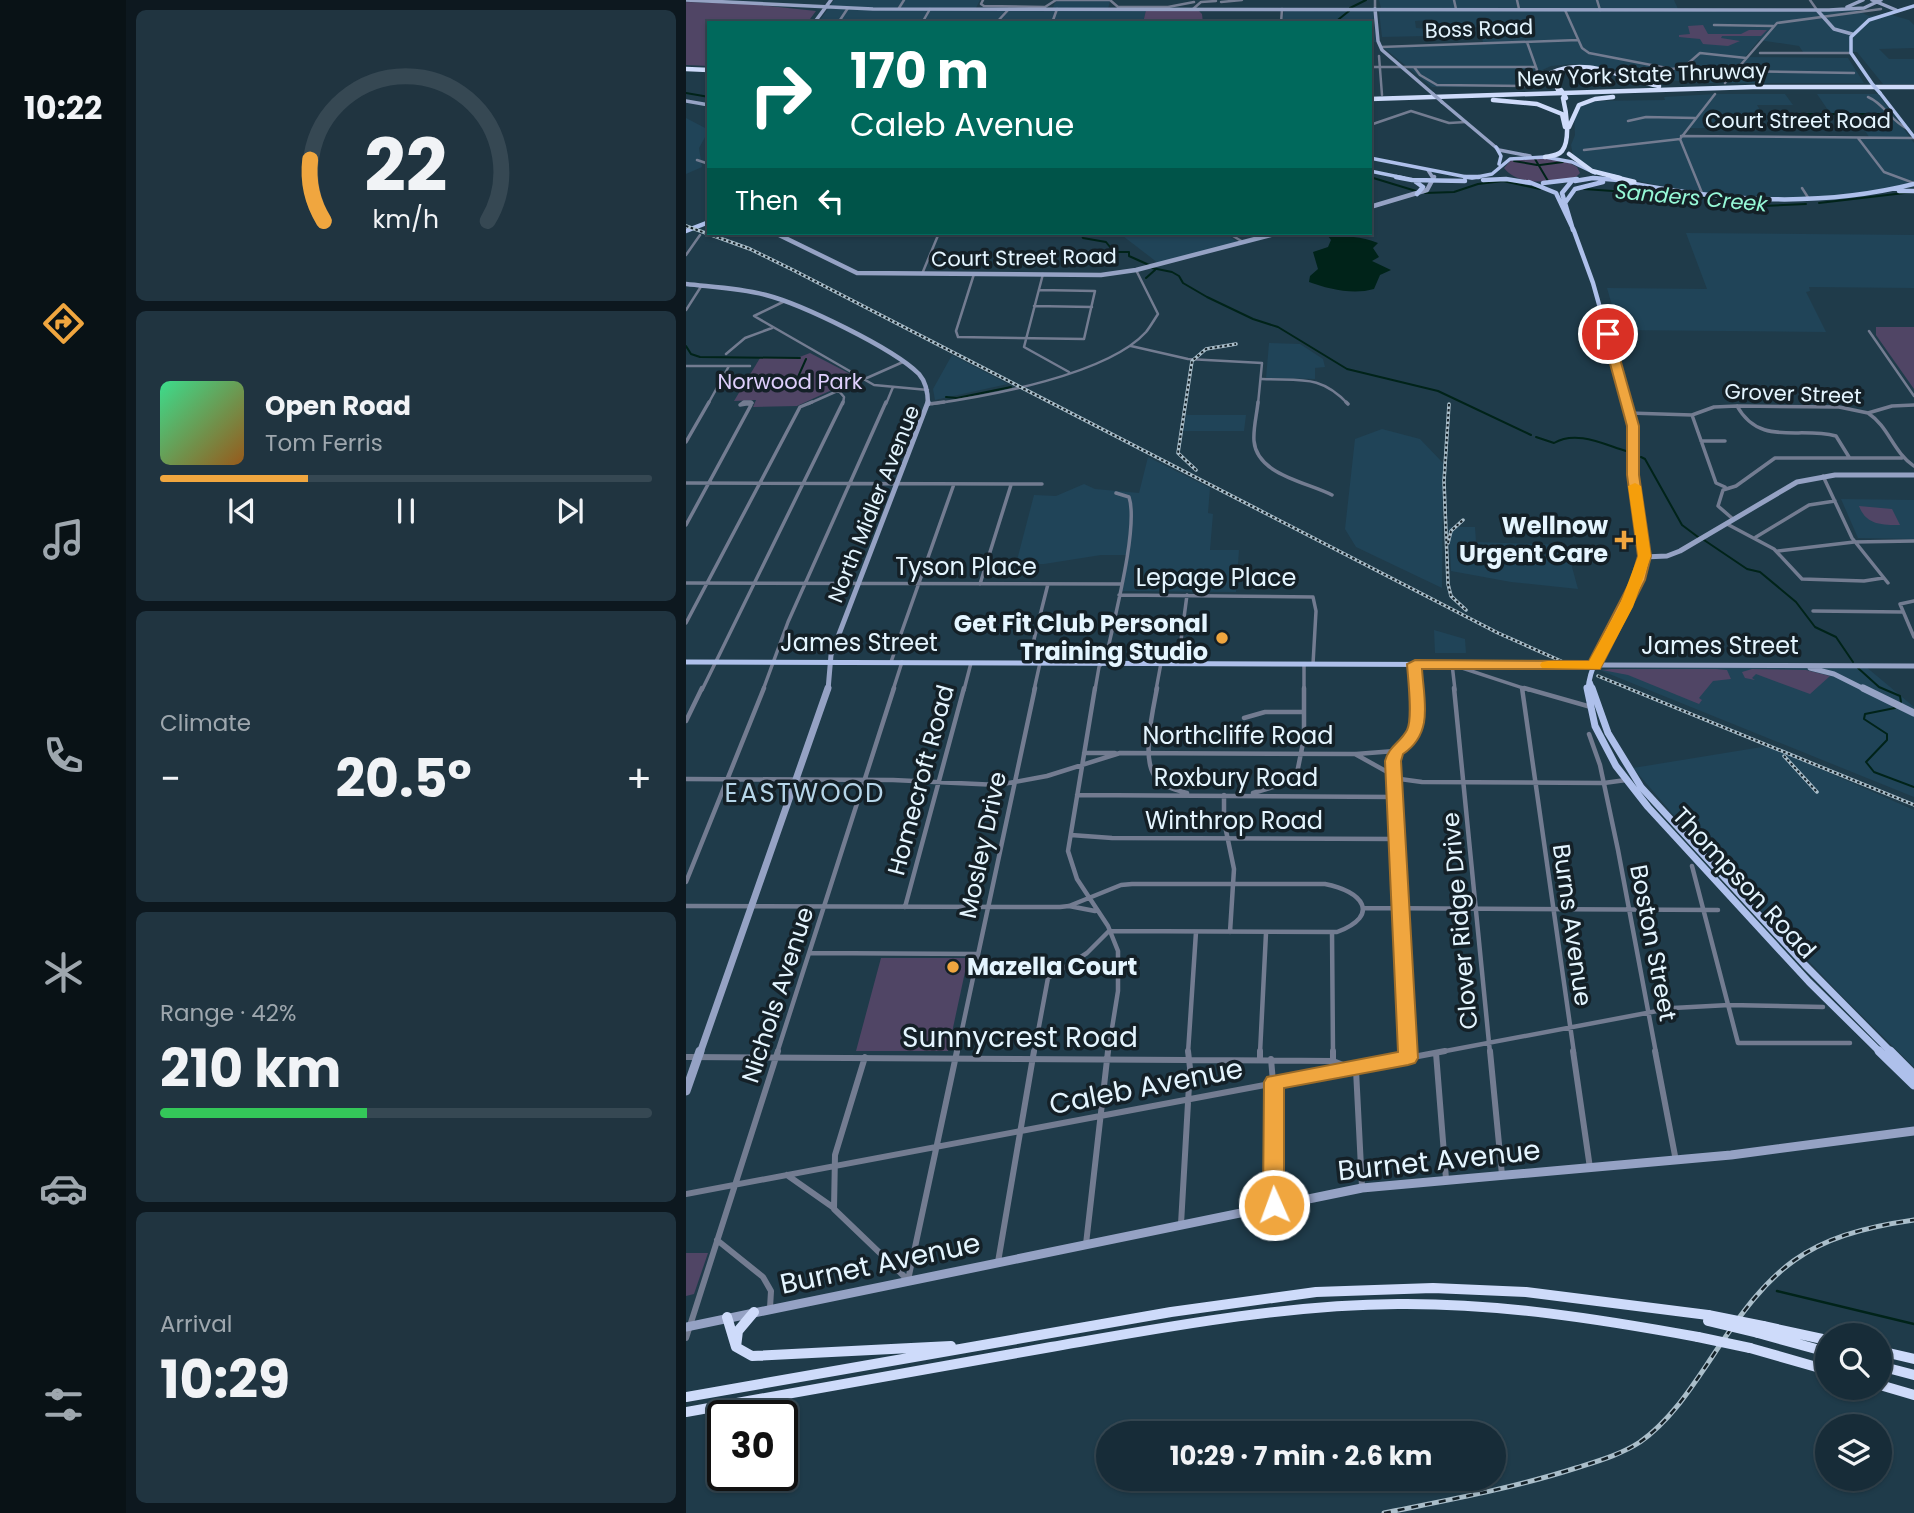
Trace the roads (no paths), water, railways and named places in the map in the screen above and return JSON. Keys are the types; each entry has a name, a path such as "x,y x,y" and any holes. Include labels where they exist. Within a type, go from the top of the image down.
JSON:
{"highway":[{"path":"1545,157 1561,152 1570,105 1551,78 1551,73 1575,67 1600,69 1648,85 1708,88"},
{"path":"1562,94 1553,76 1554,72 1563,69 1599,70 1614,79"},
{"path":"686,70 707,72"},
{"path":"1562,94 1611,85"},
{"name":"New York State Thruway","path":"1372,101 1708,88 1914,89"},
{"name":"New York State Thruway","path":"1372,101 1914,89"},
{"path":"1567,127 1577,107 1589,100 1690,92"},
{"path":"1444,101 1505,101 1548,107 1562,114 1567,127 1569,154 1579,166"},
{"path":"1569,154 1596,172 1637,183"},
{"path":"686,1397 1250,1300 1368,1289 1433,1288 1526,1292 1642,1306 1815,1338"},
{"path":"686,1412 1207,1320 1334,1306 1412,1304 1510,1309 1622,1322 1750,1348 1815,1367"},
{"path":"736,1347 738,1331 754,1312"},
{"path":"727,1317 736,1347 746,1354 762,1356 847,1353 1009,1340"},
{"path":"1761,1330 1815,1348"},
{"path":"1892,1354 1914,1359"},
{"path":"1892,1369 1914,1375"},
{"path":"1892,1389 1914,1396"}],"main road":[{"path":"1914,6 1882,10 1863,23 1852,34 1849,43 1851,53 1914,137"},
{"path":"1495,172 1501,160 1497,148"},
{"path":"1372,158 1466,178 1482,177 1495,172 1502,165 1530,156 1545,157 1637,183"},
{"path":"1380,174 1375,170 1376,166 1397,163"},
{"path":"1502,165 1503,172 1546,187"},
{"path":"1565,203 1562,190 1583,174 1579,166"},
{"path":"1372,172 1432,181 1518,179"},
{"path":"1466,181 1499,178 1546,187"},
{"path":"1529,182 1606,178 1758,200 1809,200 1887,191 1914,191"},
{"path":"1408,179 1422,184 1423,189 1417,194"},
{"path":"1428,189 1442,181"},
{"path":"1565,203 1571,190 1584,184 1637,183"},
{"path":"1887,191 1914,184"},
{"name":"Thompson Road","path":"1546,187 1557,195 1573,230"},
{"name":"Thompson Road","path":"1565,203 1593,283 1633,426 1633,475 1644,556 1626,607 1594,665 1587,687 1589,707 1608,753 1630,779 1781,952 1914,1085"},
{"path":"686,232 707,225"},
{"name":"James Street","path":"686,662 1594,665"},
{"name":"Thompson Road","path":"1590,682 1614,746 1630,779 1805,965 1914,1075"}],"street":[{"path":"686,0 745,1 826,8 1565,10 1851,9 1883,0 1896,10"},
{"path":"816,21 831,0"},
{"path":"899,8 904,0"},
{"path":"983,0 981,4 984,6 1045,7 1056,0 1111,1 1118,7 1168,7 1200,0"},
{"path":"1195,8 1204,3 1242,0"},
{"path":"1375,0 1381,47 1399,67 1444,101 1497,148 1504,156 1502,165"},
{"path":"1454,0 1456,9"},
{"path":"1517,0 1519,9"},
{"path":"1597,0 1600,10"},
{"path":"1810,0 1834,29 1852,34"},
{"path":"1818,10 1848,7 1863,0"},
{"path":"1218,2 1235,1"},
{"path":"1194,2 1195,8"},
{"path":"1873,3 1882,10"},
{"path":"839,21 848,8"},
{"path":"923,21 930,9"},
{"path":"999,21 1006,16 1009,9"},
{"path":"1053,21 1058,9"},
{"path":"1281,21 1282,9"},
{"path":"1565,10 1582,49 1589,53 1672,69 1684,67 1701,53 1746,58"},
{"path":"1725,83 1773,26 1781,22 1896,10"},
{"path":"1714,25 1773,26"},
{"name":"Boss Road","path":"1381,47 1578,40"},
{"path":"1414,67 1432,84 1531,86 1535,84 1537,70 1527,41"},
{"path":"1760,53 1851,53"},
{"path":"1379,56 1382,95"},
{"path":"1372,67 1535,67"},
{"path":"1735,71 1854,73"},
{"path":"1702,194 1681,138 1715,94"},
{"path":"1868,97 1876,100 1898,126 1908,129"},
{"path":"686,101 707,105"},
{"path":"1372,124 1410,111 1449,123 1466,122"},
{"path":"1628,121 1646,117 1696,118"},
{"path":"1857,137 1884,172 1914,184"},
{"name":"Court Street Road","path":"1584,150 1681,138 1914,137"},
{"path":"1497,148 1530,156"},
{"path":"697,160 707,163"},
{"path":"1372,206 1428,189 1434,176 1428,170"},
{"path":"1802,188 1809,200"},
{"path":"686,255 701,235"},
{"name":"Court Street Road","path":"779,235 857,273 1107,275 1270,235"},
{"path":"922,274 938,235"},
{"path":"1231,235 1243,242"},
{"name":"North Midler Avenue","path":"686,1091 828,692 830,662 929,404 995,394 1069,373 1131,346 1147,333 1158,314 1136,270"},
{"path":"974,274 956,336 1084,340 1096,292 1039,290"},
{"path":"1043,274 1024,347 1069,373"},
{"path":"686,284 755,293 785,300 903,362 920,376 928,390 929,404"},
{"path":"686,310 702,285"},
{"path":"785,300 755,314 756,319 874,385"},
{"path":"1034,306 1092,307"},
{"path":"726,354 745,338 772,328"},
{"path":"1869,331 1914,396"},
{"path":"1131,346 1188,359 1260,362 1263,365 1262,379 1254,440 1258,455 1274,469 1332,495"},
{"path":"686,623 800,407 903,362"},
{"path":"686,366 750,366"},
{"path":"686,442 729,366"},
{"path":"1262,379 1320,382 1333,388 1348,404"},
{"path":"852,384 928,390"},
{"path":"686,882 773,662 773,656 894,387"},
{"path":"686,721 843,404 844,397 838,390"},
{"path":"686,525 751,405"},
{"name":"Grover Street","path":"1629,413 1692,415 1714,407 1839,407 1868,413 1892,406 1914,405"},
{"path":"1737,407 1745,423 1759,430 1818,432 1836,436 1849,457"},
{"path":"1868,413 1880,421 1902,458 1914,466"},
{"path":"1692,415 1716,484 1725,487 1736,486 1775,458 1902,458"},
{"path":"1644,556 1667,556 1680,551 1790,485 1823,476 1914,474"},
{"path":"1823,476 1854,542 1888,583"},
{"path":"686,483 1042,484"},
{"path":"891,662 954,484"},
{"path":"980,584 1011,484"},
{"path":"1725,487 1718,506 1733,519"},
{"path":"1086,1244 1118,976 1117,948 1069,863 1077,795 1099,667 1106,658 1133,504 1129,496 1116,493"},
{"path":"1755,537 1809,505 1835,501"},
{"path":"1726,523 1755,537 1777,552 1796,575 1804,580 1864,581 1883,578"},
{"path":"1777,552 1854,542 1913,543"},
{"name":"Tyson Place","path":"686,583 1121,584"},
{"path":"1028,663 1048,584"},
{"name":"Lepage Place","path":"1119,595 1313,597 1316,611 1313,664"},
{"path":"1178,663 1187,595"},
{"path":"1913,634 1903,612 1902,602 1914,601"},
{"path":"1813,611 1903,612"},
{"name":"Nichols Avenue","path":"686,1338 902,663"},
{"name":"Homecroft Road","path":"905,906 971,663"},
{"name":"Mosley Drive","path":"908,1280 1040,663"},
{"path":"1161,663 1149,754 1150,769 1154,776 1170,787 1202,795"},
{"path":"1247,795 1276,787 1296,774 1303,754 1304,664"},
{"path":"1408,1058 1394,777 1395,751 1405,745 1417,728 1415,664"},
{"path":"1452,664 1522,688 1589,707 1598,707"},
{"name":"Clover Ridge Drive","path":"1452,664 1502,1175"},
{"name":"James Street","path":"1594,665 1914,667"},
{"path":"1792,666 1834,674"},
{"path":"1824,666 1834,674 1914,713"},
{"name":"Burns Avenue","path":"1522,688 1590,1168"},
{"path":"1244,718 1265,712 1303,712"},
{"name":"Boston Street","path":"1589,734 1604,783 1676,1161"},
{"name":"Northcliffe Road","path":"1084,753 1355,754 1395,751"},
{"name":"Northcliffe Road","path":"686,779 866,780 980,785 1014,783 1120,753"},
{"name":"Northcliffe Road","path":"1355,754 1394,777 1415,781 1604,783 1630,779"},
{"path":"1161,795 1170,787"},
{"path":"1276,787 1278,795"},
{"name":"Roxbury Road","path":"1077,795 1395,797"},
{"path":"1224,795 1224,821 1233,863 1230,932"},
{"name":"Winthrop Road","path":"1071,835 1397,839"},
{"path":"1692,866 1738,1043 1850,1042"},
{"path":"998,1262 1048,978 1087,953 1109,931 1332,932 1354,926 1362,918 1363,908 1362,901 1354,891 1337,885 1233,884 1121,885 1069,906"},
{"path":"686,906 1069,906 1096,911"},
{"path":"1363,908 1718,911"},
{"path":"1181,1225 1189,1099 1190,1058 1187,1047 1196,932"},
{"path":"1332,932 1333,1061"},
{"path":"1260,1059 1266,933"},
{"path":"810,953 978,954"},
{"name":"Caleb Avenue","path":"686,1194 1648,1012 1729,1005 1823,1007"},
{"path":"1436,1053 1446,1180"},
{"name":"Sunnycrest Road","path":"686,1057 1271,1059 1333,1061 1353,1067"},
{"path":"834,1209 833,1167 865,1057"},
{"path":"1271,1059 1274,1082 1274,1205"},
{"path":"1353,1067 1356,1070 1362,1188"},
{"name":"Burnet Avenue","path":"688,1326 1362,1188 1676,1161 1914,1131"},
{"path":"787,1175 834,1209 908,1280"},
{"path":"717,1240 737,1251 767,1284 771,1292 769,1309"}],"waterway":[{"path":"1350,8 1366,0"},
{"path":"1336,21 1349,11"},
{"path":"686,93 707,97"},
{"path":"1787,114 1881,114"},
{"path":"1535,159 1548,181"},
{"path":"1514,161 1537,165"},
{"path":"1540,165 1563,162"},
{"name":"Sanders Creek","path":"1372,178 1416,191"},
{"name":"Sanders Creek","path":"1425,193 1454,192 1478,184 1503,181 1540,189"},
{"name":"Sanders Creek","path":"1584,189 1714,198 1763,206 1806,204"},
{"name":"Sanders Creek","path":"1819,203 1913,192"},
{"path":"1082,235 1083,238 1106,242 1114,252 1129,252 1129,256 1149,265"},
{"path":"1152,268 1172,272 1179,276 1183,283 1207,297 1253,319 1278,327 1347,369 1438,391 1531,435"},
{"path":"1146,278 1155,270"},
{"path":"686,346 691,354 700,357 800,358"},
{"path":"801,378 798,377 806,359"},
{"path":"946,397 957,398 1011,387"},
{"path":"1536,437 1554,443 1562,439 1580,438 1626,451"},
{"path":"1641,457 1645,459 1682,525 1698,537"},
{"path":"1704,540 1747,569 1760,572 1796,602 1815,627 1836,637 1853,662"},
{"path":"1858,668 1879,687 1900,696 1901,702"},
{"path":"1895,708 1865,714 1864,719 1887,734 1887,740 1866,762 1874,772 1914,787"},
{"path":"1777,1291 1914,1324"}],"railway":[{"path":"686,226 707,234"},
{"path":"711,235 750,249 795,271 1498,633 1561,661"},
{"path":"1196,470 1178,453 1192,361 1206,349 1236,344"},
{"path":"1449,404 1444,481 1448,584 1451,596 1466,610"},
{"path":"1448,543 1451,531 1463,520"},
{"path":"1598,676 1914,805"},
{"path":"1784,756 1817,792"},
{"path":"1384,1513 1529,1482 1601,1460 1632,1447 1671,1414 1753,1299 1794,1260 1844,1235 1914,1220"}],"place":[{"name":"Wellnow Urgent Care","path":"1624,540"},
{"name":"Get Fit Club Personal Training Studio","path":"1222,638"},
{"name":"Mazella Court","path":"953,967"}],"district":[{"name":"EASTWOOD","path":"805,793"}],"park label":[{"name":"Norwood Park","path":"790,382"}]}
